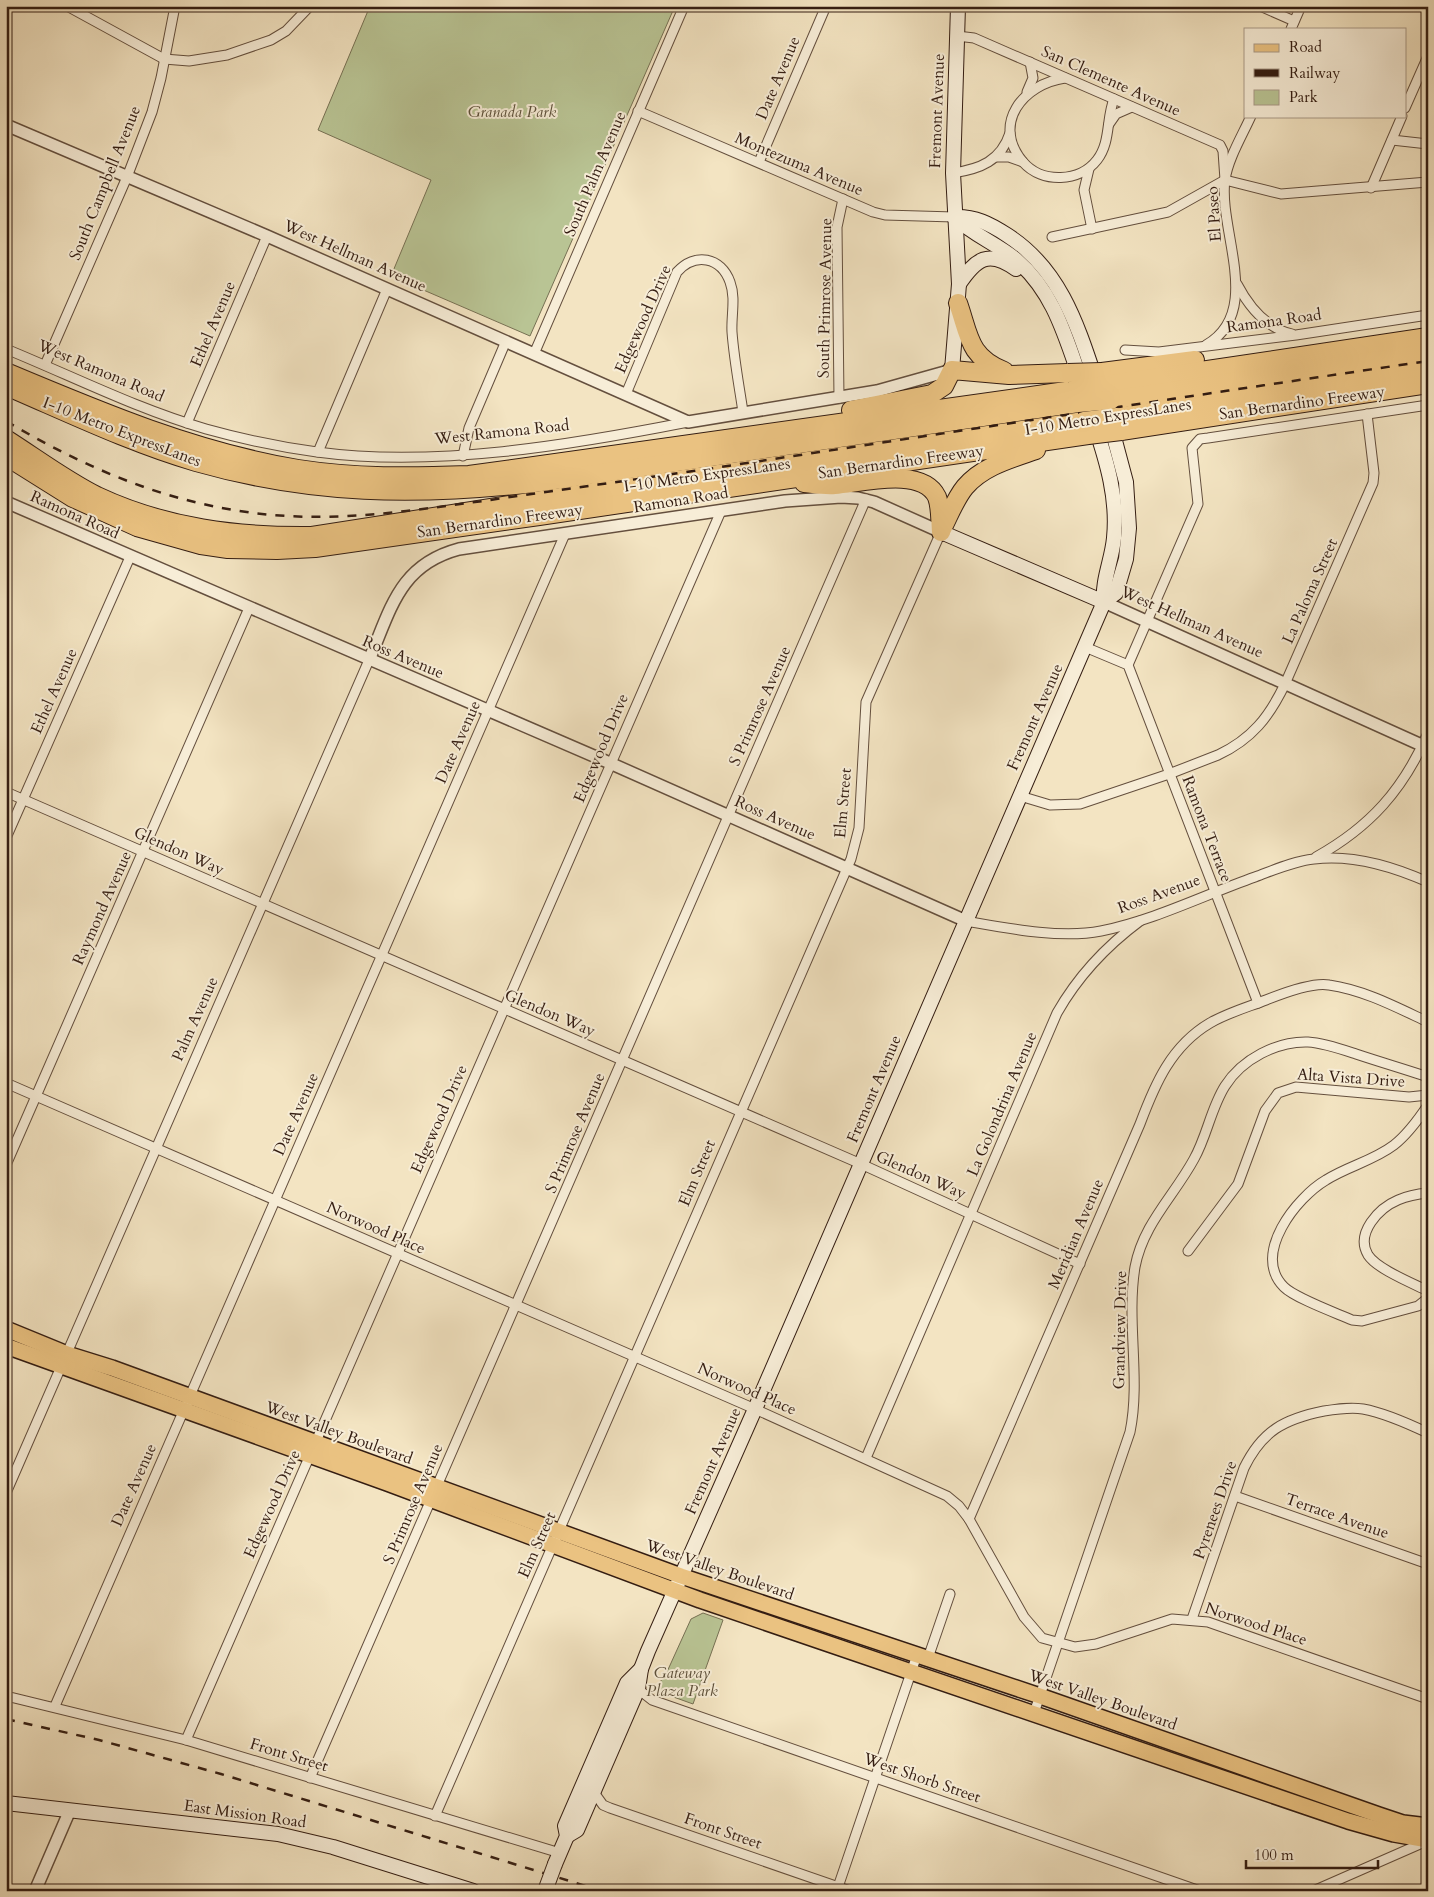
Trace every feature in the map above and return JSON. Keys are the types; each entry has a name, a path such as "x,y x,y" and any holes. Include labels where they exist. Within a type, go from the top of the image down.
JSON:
{"highway":[{"path":"958,303 967,337 975,351 988,364 1016,375 1073,389"},
{"path":"6,372 170,438 253,460 300,469 357,475 422,477 469,475 1073,389 1106,386 1428,337"},
{"name":"I-10 Metro ExpressLanes","path":"1106,386 1428,353"},
{"name":"I-10 Metro ExpressLanes","path":"6,439 96,495 144,515 193,528 242,535 312,536 590,492 1082,431 1250,395 1428,369"},
{"path":"669,447 932,394 944,386 952,370 1016,375"},
{"name":"San Bernardino Freeway","path":"1119,424 1209,416 1428,384"},
{"name":"I-10 Metro ExpressLanes","path":"6,386 142,443 195,462 245,475 311,487 391,492 492,488 956,422 1073,389"},
{"path":"1209,416 1250,395"},
{"path":"896,415 956,422"},
{"path":"941,532 964,488 980,474 996,464 1082,431"},
{"name":"San Bernardino Freeway","path":"6,456 73,498 137,527 201,545 252,550 315,548 772,481 1082,431"},
{"path":"311,487 357,475"},
{"path":"772,481 833,485 884,479 917,481 928,486 936,497 941,532"}],"main road":[{"name":"Fremont Avenue","path":"641,1669 1104,602 1102,586 1111,559 1115,525 1115,503 1110,474 1063,328 1042,288 1014,258 973,233 954,217 953,173 958,6"},
{"name":"Fremont Avenue","path":"954,217 976,218 1001,231 1028,250 1053,278 1072,312 1112,428 1124,470 1129,507 1128,543 1122,573 1116,593 1104,602"},
{"path":"952,370 959,284 954,217"},
{"path":"959,284 972,265 989,258 1003,260 1042,288"},
{"name":"West Hellman Avenue","path":"941,532 1104,602"},
{"name":"West Valley Boulevard","path":"6,1329 64,1360"},
{"name":"West Valley Boulevard","path":"6,1346 64,1360 312,1450 431,1501 674,1590 1348,1821 1394,1834 1428,1840"},
{"name":"West Valley Boulevard","path":"312,1450 438,1486 681,1576 1040,1696 1403,1823 1428,1826"},
{"path":"567,1836 577,1830 638,1689 641,1669"},
{"path":"545,1891 567,1836 565,1826 627,1683 641,1669"},
{"path":"1194,1768 1200,1762 1230,1771 1244,1768"},
{"name":"East Mission Road","path":"6,1803 278,1834 333,1847 473,1891"}],"street":[{"path":"67,6 164,59 204,59 250,48 271,40 286,31 310,6"},
{"name":"South Campbell Avenue","path":"45,365 127,177 152,112 162,78 175,6"},
{"name":"South Palm Avenue","path":"534,354 684,6"},
{"name":"Date Avenue","path":"759,162 826,6"},
{"path":"1260,6 1292,25 1301,6"},
{"name":"San Clemente Avenue","path":"957,36 974,38 1220,145 1223,151 1225,180"},
{"path":"1406,106 1428,56"},
{"path":"953,173 976,169 997,157 1007,142 1014,112 1026,94 1033,78 1030,62"},
{"path":"1026,94 1045,82 1065,78"},
{"path":"1092,229 1084,190 1088,169 1104,146 1114,99"},
{"path":"1109,124 1116,114 1132,107"},
{"name":"Montezuma Avenue","path":"638,111 759,162 842,200 885,215 954,217"},
{"name":"El Paseo","path":"1203,346 1213,341 1227,323 1233,310 1236,284 1225,180 1250,118"},
{"path":"1371,188 1401,118"},
{"name":"West Hellman Avenue","path":"6,125 267,236 688,422"},
{"path":"1010,133 1015,149 1023,162"},
{"path":"1392,140 1428,144"},
{"path":"997,157 1009,157 1023,162 1041,173 1058,179 1069,178 1088,169"},
{"path":"1069,178 1084,190"},
{"path":"1052,237 1168,212 1225,180 1281,194 1428,182"},
{"name":"South Primrose Avenue","path":"839,398 838,227 842,200"},
{"name":"Ethel Avenue","path":"186,423 267,236"},
{"name":"Edgewood Drive","path":"626,394 677,272 684,265 703,258 712,260 721,266 731,285 732,331 743,412"},
{"name":"El Paseo","path":"1236,284 1248,303 1266,322 1280,330 1296,335"},
{"path":"318,452 387,289"},
{"name":"Ramona Road","path":"1125,350 1159,352 1296,335 1428,315"},
{"path":"464,456 469,428 506,341"},
{"name":"West Ramona Road","path":"6,348 186,423 271,444 318,452 384,457 464,456 632,433 743,412 839,398 898,386 952,370"},
{"path":"1085,647 1128,665 1198,504 1192,448 1196,443 1208,438 1428,405"},
{"name":"La Paloma Street","path":"1020,796 1050,805 1080,804 1169,774 1218,755 1246,739 1266,719 1285,684 1373,483 1374,473 1367,414"},
{"name":"Ramona Road","path":"423,564 440,554 459,549 794,500 841,497 866,499 941,532"},
{"name":"S Primrose Avenue","path":"310,1778 866,499"},
{"name":"Ramona Road","path":"6,502 130,557"},
{"name":"Edgewood Drive","path":"186,1740 721,510"},
{"name":"Elm Street","path":"435,1816 846,868 859,828 866,702 941,532"},
{"name":"Date Avenue","path":"55,1706 565,534"},
{"name":"Ethel Avenue","path":"6,838 130,557"},
{"name":"Ross Avenue","path":"130,557 729,816 966,921 1002,928 1064,932 1099,931 1140,921 1280,868 1314,859 1345,858 1363,861 1391,868 1428,882"},
{"name":"Palm Avenue","path":"6,1493 369,660 402,587 409,577 423,564"},
{"name":"West Hellman Avenue","path":"1104,602 1425,747"},
{"name":"Raymond Avenue","path":"6,1165 249,608"},
{"name":"Ramona Terrace","path":"1128,665 1258,1003"},
{"path":"1314,859 1348,838 1382,809 1425,747 1428,733"},
{"name":"Glendon Way","path":"6,792 861,1164 1080,1264"},
{"name":"La Golondrina Avenue","path":"866,1458 1057,1013 1072,986 1116,939 1140,921"},
{"name":"Meridian Avenue","path":"969,1520 1080,1264 1156,1082 1170,1059 1188,1040 1210,1023 1286,993 1326,984 1366,994 1428,1022"},
{"name":"Grandview Drive","path":"1034,1713 1133,1418 1133,1286 1140,1246 1148,1227 1194,1159 1225,1086 1236,1072 1252,1059 1269,1049 1309,1042 1330,1046 1428,1077"},
{"name":"Norwood Place","path":"6,1083 755,1408 947,1496 959,1506 969,1520 1024,1617 1042,1638 1075,1647 1096,1644 1154,1624 1172,1620 1192,1619 1208,1622 1428,1699"},
{"name":"Alta Vista Drive","path":"1188,1251 1238,1184 1265,1111 1278,1093 1296,1087 1409,1096 1428,1095"},
{"path":"1428,1105 1409,1132 1394,1145 1378,1156 1327,1179 1306,1196 1285,1222 1272,1258 1274,1270 1284,1287 1352,1320 1362,1321 1418,1306 1428,1298"},
{"path":"1428,1193 1408,1196 1382,1209 1372,1220 1366,1232 1364,1245 1369,1256 1381,1266 1428,1291"},
{"name":"Pyrenees Drive","path":"1192,1619 1236,1496 1244,1468 1254,1449 1269,1433 1290,1420 1338,1409 1361,1409 1385,1415 1428,1433"},
{"name":"Terrace Avenue","path":"1236,1496 1428,1564"},
{"path":"838,1887 912,1672 923,1657 950,1594"},
{"name":"West Shorb Street","path":"638,1689 652,1700 1200,1891"},
{"name":"Front Street","path":"6,1696 55,1706 186,1740 435,1816 557,1859"},
{"name":"Front Street","path":"592,1792 601,1804 610,1808 850,1891"},
{"path":"35,1891 70,1810"},
{"path":"1313,1891 1428,1840"}],"green space":[{"name":"Granada Park","path":"370,6 675,6 530,336 391,276 431,180 318,130"},
{"name":"Gateway Plaza Park","path":"703,1613 723,1620 693,1704 654,1690 666,1674 691,1619"}],"railway":[{"path":"6,421 72,457 141,486 176,497 212,506 287,516 363,515 490,500 658,476 1428,361"},
{"path":"6,1719 99,1740 221,1774 602,1891"}]}
